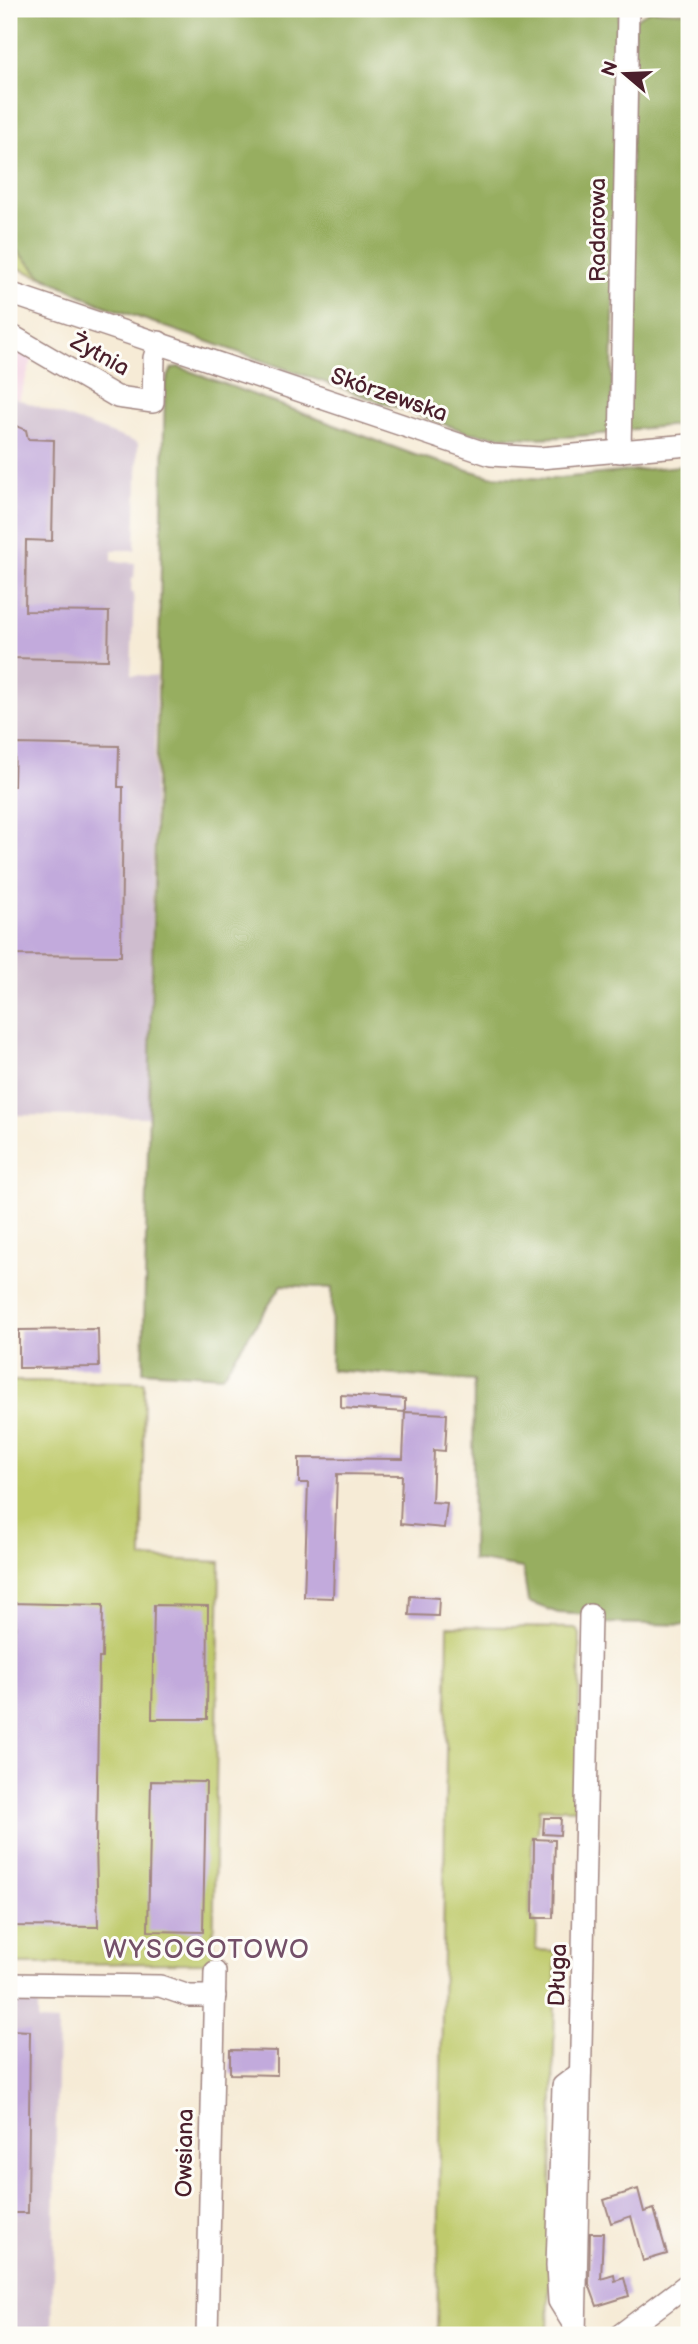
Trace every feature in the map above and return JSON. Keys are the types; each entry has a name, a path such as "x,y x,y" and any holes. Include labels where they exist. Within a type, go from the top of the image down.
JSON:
{"street":[{"name":"Radarowa","path":"620,452 628,9"},
{"name":"Skórzewska","path":"9,283 82,315"},
{"name":"Skórzewska","path":"9,293 82,315 491,455 540,458 689,445"},
{"name":"Żytnia","path":"9,334 117,397 153,402 154,358 159,342"},
{"name":"Długa","path":"574,2330 586,1910 590,1615"},
{"name":"Owsiana","path":"207,2335 215,1972"},
{"path":"9,1984 160,1986 189,1996 215,1996"},
{"path":"620,2335 689,2283"}],"shaded area":[{"path":"9,343 33,357 19,399 9,396"},
{"path":"9,396 138,443 135,550 112,550 112,561 135,563 131,592 134,592 131,675 156,676 148,1117 9,1115"},
{"path":"9,2002 38,2002 38,2021 58,2022 52,2335 9,2335"}],"green space":[{"path":"9,9 619,9 611,433 539,438 467,432 100,304 42,276 9,242"},
{"path":"651,10 689,12 689,424 626,430 634,20"},
{"path":"9,242 42,276 54,282 9,265"},
{"path":"179,367 415,455 489,476 550,479 689,465 689,1625 604,1623 590,1615 558,1613 528,1602 523,1568 472,1560 474,1381 331,1370 332,1288 282,1285 222,1376 143,1371 165,385 172,368"},
{"path":"9,1381 144,1382 142,1558 220,1562 213,1963 9,1964"},
{"path":"448,1626 575,1628 580,1634 578,1809 539,1808 538,1832 532,1838 530,1916 537,1924 536,1950 556,1951 548,2335 437,2335"}],"building":[{"path":"9,423 26,430 28,439 54,440 52,541 26,540 25,611 109,612 108,660 9,658"},
{"path":"15,744 119,746 118,787 123,787 121,956 9,955 9,786 14,786"},
{"path":"98,1329 99,1367 19,1368 19,1330"},
{"path":"341,1395 405,1399 405,1412 341,1408"},
{"path":"405,1412 447,1414 445,1451 434,1450 432,1502 447,1503 444,1528 400,1524 402,1475 337,1474 333,1598 304,1597 308,1483 299,1483 299,1458 403,1459"},
{"path":"410,1596 439,1598 438,1616 409,1615"},
{"path":"9,1603 103,1605 102,1658 99,1658 96,1843 98,1927 9,1926"},
{"path":"154,1605 208,1606 207,1719 152,1719"},
{"path":"151,1781 206,1782 203,1932 148,1931"},
{"path":"544,1818 561,1818 560,1835 543,1834"},
{"path":"534,1839 555,1840 553,1918 533,1918"},
{"path":"9,2030 30,2031 28,2213 9,2213"},
{"path":"230,2050 277,2051 277,2075 230,2074"},
{"path":"638,2189 644,2212 654,2209 667,2254 643,2261 631,2216 611,2223 604,2200"},
{"path":"590,2233 603,2233 601,2279 614,2275 615,2281 624,2278 629,2296 597,2306 589,2284"}],"district":[{"name":"WYSOGOTOWO","path":"207,1950"}]}
